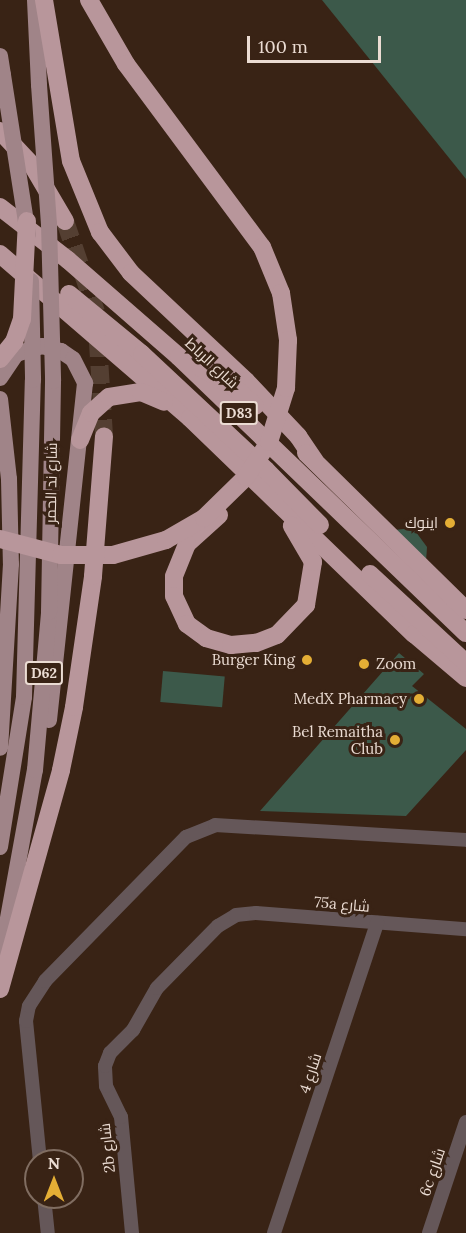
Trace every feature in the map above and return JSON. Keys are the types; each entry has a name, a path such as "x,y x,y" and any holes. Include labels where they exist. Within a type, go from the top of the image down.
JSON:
{"highway":[{"path":"44,0 71,161 100,232 130,273 246,381 298,436 315,461"},
{"path":"0,539 53,554 113,555 179,534 228,497 255,466 274,429 286,387 288,340 281,293 262,247 126,64 89,0"},
{"path":"0,131 32,165 65,221"},
{"name":"شارع الرباط","path":"0,207 68,260 179,357 466,633"},
{"path":"0,359 14,342 22,319 27,221"},
{"name":"D83","path":"0,238 142,354 466,663"},
{"path":"0,254 190,418 414,634 466,678"},
{"path":"179,357 235,388 315,461 466,610"},
{"path":"80,440 96,406 125,392 149,393 190,418"},
{"path":"0,989 61,770 74,707 93,576 104,436"},
{"path":"228,497 220,514 187,544 178,562 174,596 187,624 206,638 231,645 256,643 277,635 306,605 313,562 305,544 261,493 252,476"}],"main road":[{"name":"شارع ند الحمر","path":"0,962 35,770 49,612 53,381 49,224 34,0"},
{"name":"شارع ند الحمر","path":"0,56 27,221 33,380 28,614 21,724 0,847"},
{"path":"0,378 11,358 28,348 48,346 67,354 81,370 85,383 56,679 44,748 35,770"},
{"path":"0,399 8,470 11,564 0,748"},
{"path":"0,748 28,614"}],"street":[{"path":"39,1149 26,1021 29,1006 45,981 186,837 215,825 466,840"},
{"name":"75a شارع","path":"218,926 229,918 249,913 466,929"},
{"name":"شارع 4","path":"274,1233 377,923"},
{"name":"2b شارع","path":"132,1233 121,1117 106,1086 105,1066 110,1053 133,1030 157,988 218,926"},
{"name":"6c شارع","path":"429,1233 466,1122"},
{"path":"45,1209 48,1233"}],"green space":[{"path":"322,0 466,0 466,179"},
{"path":"413,528 427,547 426,562 394,530"},
{"name":"Bel Remaitha Club","path":"399,653 424,674 412,686 466,729 466,750 406,816 260,811"},
{"path":"163,671 225,676 222,707 160,702"}],"tunnel":[{"path":"65,221 96,312 104,436"}],"place":[{"name":"اينوك","path":"450,523"},
{"name":"Burger King","path":"307,660"},
{"name":"Zoom","path":"364,664"},
{"name":"MedX Pharmacy","path":"419,699"},
{"name":"Bel Remaitha Club","path":"395,740"}]}
